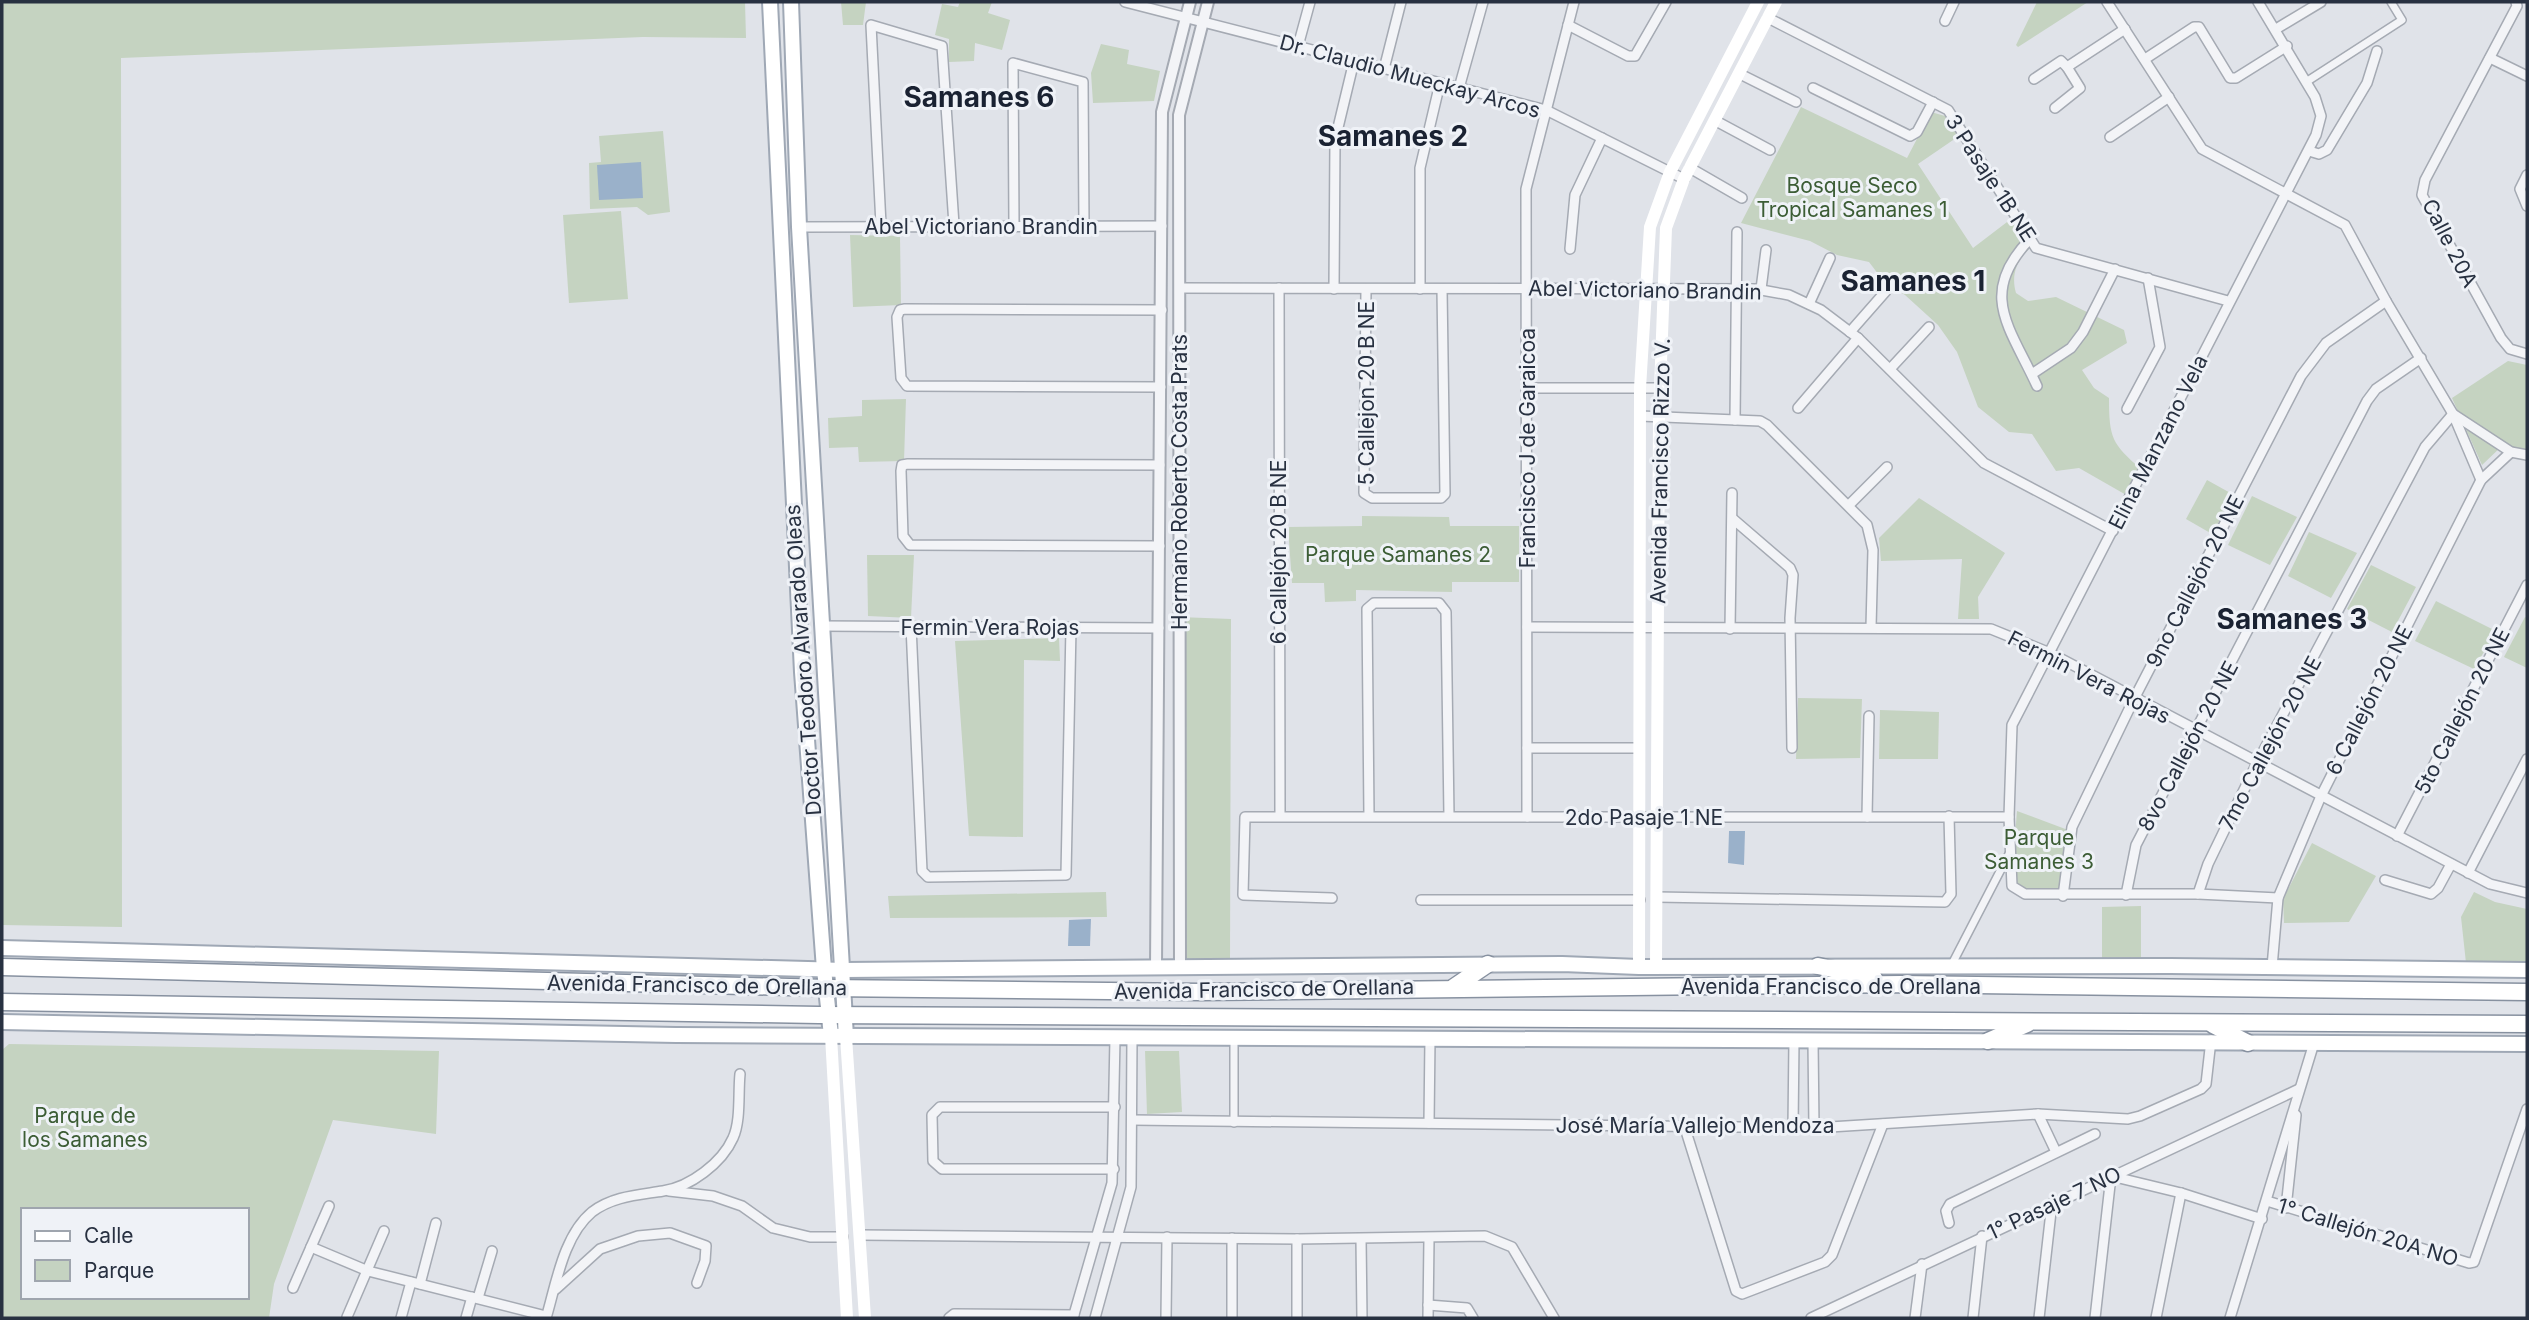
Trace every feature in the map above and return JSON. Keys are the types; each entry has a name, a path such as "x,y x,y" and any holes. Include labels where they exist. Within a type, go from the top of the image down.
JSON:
{"highway":[{"path":"1454,987 1488,964"},
{"path":"1818,966 1900,984"},
{"name":"Avenida Francisco de Orellana","path":"2,967 826,988 1202,992 1454,987 1900,984 2527,992"},
{"name":"Avenida Francisco de Orellana","path":"2,1002 829,1015 2527,1024"},
{"path":"1988,1041 2032,1021"},
{"path":"2208,1023 2248,1043"}],"main road":[{"name":"Doctor Teodoro Alvarado Oleas","path":"770,2 802,672 824,969 829,1015 839,1036 860,1235 865,1318"},
{"name":"Doctor Teodoro Alvarado Oleas","path":"792,2 799,227 821,626 844,970 845,1015 839,1036 847,1318"},
{"name":"Avenida Francisco Rizzo V.","path":"1639,967 1640,388 1650,227 1670,172 1758,2"},
{"name":"Avenida Francisco Rizzo V.","path":"1656,966 1659,416 1666,228 1688,174 1776,2"},
{"name":"Avenida Francisco de Orellana","path":"2,948 844,970 1488,964 1639,967 2272,967 2527,970"},
{"path":"2,1022 552,1034 1813,1041 2211,1040 2248,1043 2527,1044"}],"street":[{"name":"Dr. Claudio Mueckay Arcos","path":"1125,2 1546,110 1670,172 1688,174 1742,198"},
{"name":"Hermano Roberto Costa Prats","path":"1156,967 1163,104 1190,2"},
{"name":"Hermano Roberto Costa Prats","path":"1180,967 1180,115 1208,2"},
{"path":"1298,47 1310,2"},
{"path":"1384,68 1401,2"},
{"path":"1460,88 1483,2"},
{"name":"Francisco J de Garaicoa","path":"1527,817 1526,189 1574,2"},
{"path":"1568,25 1628,56 1635,56 1666,2"},
{"path":"1945,21 1954,2"},
{"path":"2107,2 2202,149 2345,225 2386,301 2453,414 2481,480"},
{"name":"Elina Manzano Vela","path":"2063,895 2025,894 2012,886 2009,817 2012,724 2113,531 2228,301 2309,151 2321,116 2287,46 2258,2"},
{"path":"2276,30 2321,2"},
{"path":"2306,82 2402,20 2390,2"},
{"name":"Calle 20A","path":"2519,3 2425,180 2422,195 2501,338 2510,349 2527,354"},
{"name":"3 Pasaje 1B NE","path":"1768,18 1953,114 2036,248 2228,301"},
{"path":"881,225 871,25 942,46 954,225"},
{"path":"2145,59 2194,27 2199,27 2230,78 2236,78 2287,46"},
{"path":"2067,67 2125,29"},
{"path":"2309,151 2319,154 2327,150 2367,83 2377,51"},
{"path":"2490,58 2527,76"},
{"path":"1334,289 1335,140 1354,61"},
{"path":"2034,79 2061,61 2067,67 2080,88 2055,108"},
{"path":"1014,226 1013,63 1083,82 1084,226"},
{"path":"1740,74 1796,102"},
{"path":"1420,289 1420,168 1440,83"},
{"path":"1813,88 1910,136 1917,131 1933,102"},
{"path":"2110,137 2169,97"},
{"path":"1716,121 1770,150"},
{"path":"1570,249 1575,195 1602,138"},
{"path":"2527,175 2521,189 2527,206"},
{"name":"Abel Victoriano Brandin","path":"799,227 1162,226"},
{"path":"1735,420 1734,289 1737,232"},
{"path":"2030,239 2009,264 2000,290 2004,313 2037,386"},
{"path":"1760,289 1766,250"},
{"path":"1809,304 1830,258"},
{"path":"2032,374 2071,348 2083,332 2115,269"},
{"path":"2127,409 2160,347 2148,278"},
{"name":"Abel Victoriano Brandin","path":"1180,288 1760,289 1789,295 1809,304 1854,335 1984,463 2113,531"},
{"name":"6 Callejón 20 B NE","path":"1279,288 1280,815"},
{"name":"5 Callejon 20 B NE","path":"1366,289 1364,493 1367,497 1441,498 1445,494 1442,289"},
{"path":"1798,408 1886,291"},
{"name":"9no Callejón 20 NE","path":"2063,895 2072,827 2134,699 2301,376 2326,343 2386,301"},
{"path":"1161,310 905,309 900,310 897,317 901,378 907,386 1161,387"},
{"path":"1890,369 1929,327"},
{"name":"8vo Callejón 20 NE","path":"2126,895 2136,845 2367,401 2376,389 2421,358"},
{"path":"1527,388 1660,388"},
{"path":"2453,414 2511,452 2527,455"},
{"name":"7mo Callejón 20 NE","path":"2198,894 2208,864 2257,763 2425,447 2453,414"},
{"path":"1640,416 1760,421 1766,425 1867,525 1871,536 1871,627"},
{"path":"1161,429 1179,430"},
{"name":"6 Callejón 20 NE","path":"2272,967 2278,898 2321,796 2481,480 2511,452"},
{"path":"1160,465 908,464 902,465 901,471 903,536 910,545 1160,546"},
{"path":"1849,505 1887,467"},
{"path":"1730,629 1732,493"},
{"path":"1733,519 1790,568 1793,575 1790,628 1792,748"},
{"name":"5to Callejón 20 NE","path":"2397,836 2527,585"},
{"path":"1369,816 1367,609 1370,605 1439,603 1443,607 1449,816"},
{"name":"Fermin Vera Rojas","path":"821,626 1159,628"},
{"path":"911,626 922,871 928,877 1066,876 1071,627"},
{"name":"Fermin Vera Rojas","path":"1527,627 1658,630 1871,627 1991,629 2050,653 2490,884 2527,893"},
{"path":"1867,817 1869,716"},
{"path":"1158,748 1179,748"},
{"path":"1527,748 1639,748"},
{"path":"2468,873 2527,759"},
{"path":"1657,897 1945,902 1951,894 1949,816"},
{"name":"2do Pasaje 1 NE","path":"1332,898 1243,895 1245,817 2009,817"},
{"path":"1951,966 2010,851"},
{"path":"2385,880 2431,894 2438,888 2451,864"},
{"path":"2063,895 2198,894 2278,898"},
{"path":"1421,900 1640,900"},
{"path":"1234,1037 1234,1123"},
{"path":"949,1318 954,1314 1073,1317 1099,1238 1114,1169 1115,1038"},
{"path":"1095,1318 1131,1186 1132,1038"},
{"path":"1429,1123 1430,1038"},
{"path":"1793,1127 1794,1040"},
{"name":"José María Vallejo Mendoza","path":"1132,1120 1814,1128 2038,1114 2140,1116 2202,1089 2206,1084 2211,1040"},
{"path":"1813,1041 1814,1128"},
{"path":"2230,1318 2314,1043"},
{"path":"667,1191 699,1176 718,1158 734,1137 740,1074"},
{"path":"2286,1208 2299,1089"},
{"name":"1° Pasaje 7 NO","path":"1811,1318 2299,1089"},
{"path":"1114,1169 942,1169 933,1161 932,1115 940,1107 1115,1107"},
{"name":"1° Callejón 20A NO","path":"2267,1201 2469,1263 2474,1262 2527,1109"},
{"path":"2038,1114 2056,1152"},
{"path":"1684,1125 1736,1291 1742,1294 1825,1262 1832,1255 1883,1124"},
{"path":"1949,1223 1946,1211 1950,1204 2095,1134"},
{"path":"2095,1318 2111,1176 2181,1193 2262,1219"},
{"path":"311,1247 368,1271 546,1317 569,1244 592,1213 622,1197 667,1191 713,1196 732,1202 773,1228 810,1237 843,1237"},
{"path":"2156,1318 2181,1193"},
{"path":"2039,1318 2052,1203"},
{"path":"293,1288 329,1206"},
{"path":"401,1318 436,1223"},
{"path":"347,1317 384,1231"},
{"path":"555,1290 600,1249 638,1236 670,1233 706,1246 705,1261 697,1283"},
{"path":"860,1235 1297,1239 1485,1236 1512,1247 1554,1318"},
{"path":"1973,1318 1982,1236"},
{"path":"1166,1318 1167,1237"},
{"path":"1232,1238 1232,1318"},
{"path":"1428,1318 1429,1238"},
{"path":"1297,1239 1297,1318"},
{"path":"1362,1239 1362,1318"},
{"path":"466,1318 492,1251"},
{"path":"1914,1318 1922,1264"},
{"path":"1428,1305 1467,1308 1473,1318"}],"green space":[{"path":"2,2 745,2 746,38 643,37 121,58 122,927 2,925"},
{"path":"841,2 866,2 863,25 843,25"},
{"path":"960,2 992,2 988,13 1010,20 1002,50 975,43 974,61 949,62 949,39 935,35 942,4 958,7"},
{"path":"2037,2 2088,2 2018,47 2016,45"},
{"path":"1101,44 1129,50 1127,64 1160,71 1154,101 1093,103 1091,73"},
{"name":"Bosque Seco Tropical Samanes 1","path":"1801,107 1907,158 1931,112 1945,116 1959,136 1918,164 1973,248 2011,219 2029,249 2016,269 2016,293 2028,301 2056,297 2124,330 2127,343 2082,370 2094,388 2109,398 2114,439 2141,469 2128,496 2079,468 2056,471 2032,434 2009,432 1978,407 1957,352 1938,325 1905,295 1885,283 1869,262 1837,255 1810,241 1741,223"},
{"path":"663,131 670,212 648,215 637,207 590,209 589,163 601,162 599,136"},
{"path":"621,211 628,299 569,303 563,215"},
{"path":"850,235 900,236 901,305 853,307"},
{"path":"2508,361 2527,365 2527,450 2502,446 2482,465 2452,398"},
{"path":"906,399 904,461 859,462 858,447 829,448 828,418 862,416 862,400"},
{"path":"2207,480 2234,495 2212,534 2186,519"},
{"path":"2252,496 2297,517 2270,565 2228,545"},
{"path":"1919,498 2005,553 1978,597 1979,619 1958,619 1962,559 1881,561 1879,538"},
{"name":"Parque Samanes 2","path":"1362,516 1449,517 1450,526 1519,526 1519,582 1452,582 1452,592 1356,590 1356,601 1325,602 1324,583 1292,583 1288,527 1362,526"},
{"path":"2309,532 2357,553 2331,598 2288,576"},
{"path":"867,555 914,555 911,618 868,616"},
{"path":"2371,565 2416,587 2392,632 2347,609"},
{"path":"2436,601 2496,631 2474,669 2415,641"},
{"path":"1179,617 1231,619 1230,966 1180,967"},
{"path":"2525,617 2527,618 2527,668 2504,657"},
{"path":"1059,638 1060,661 1024,660 1023,837 969,836 955,641"},
{"path":"1798,698 1862,699 1860,758 1796,759"},
{"path":"1880,710 1939,712 1938,759 1879,759"},
{"name":"Parque Samanes 3","path":"2017,811 2068,830 2058,893 2017,887 2014,849"},
{"path":"2312,843 2376,876 2349,922 2284,923 2283,899"},
{"path":"1106,892 1107,917 890,918 888,896"},
{"path":"2474,892 2495,902 2527,909 2527,963 2466,963 2461,917"},
{"path":"2141,906 2141,960 2102,960 2102,907"},
{"name":"Parque de los Samanes","path":"9,1044 439,1051 436,1134 333,1120 274,1284 269,1318 2,1318 2,1050"},
{"path":"1145,1051 1179,1051 1182,1112 1147,1114"}],"water":[{"path":"641,162 643,198 599,200 597,165"},
{"path":"1729,831 1745,831 1744,865 1728,863"},
{"path":"1091,919 1090,946 1068,946 1069,920"}],"district":[{"name":"Samanes 6","path":"979,97"},
{"name":"Samanes 2","path":"1393,136"},
{"name":"Samanes 1","path":"1913,281"},
{"name":"Samanes 3","path":"2292,619"}]}
